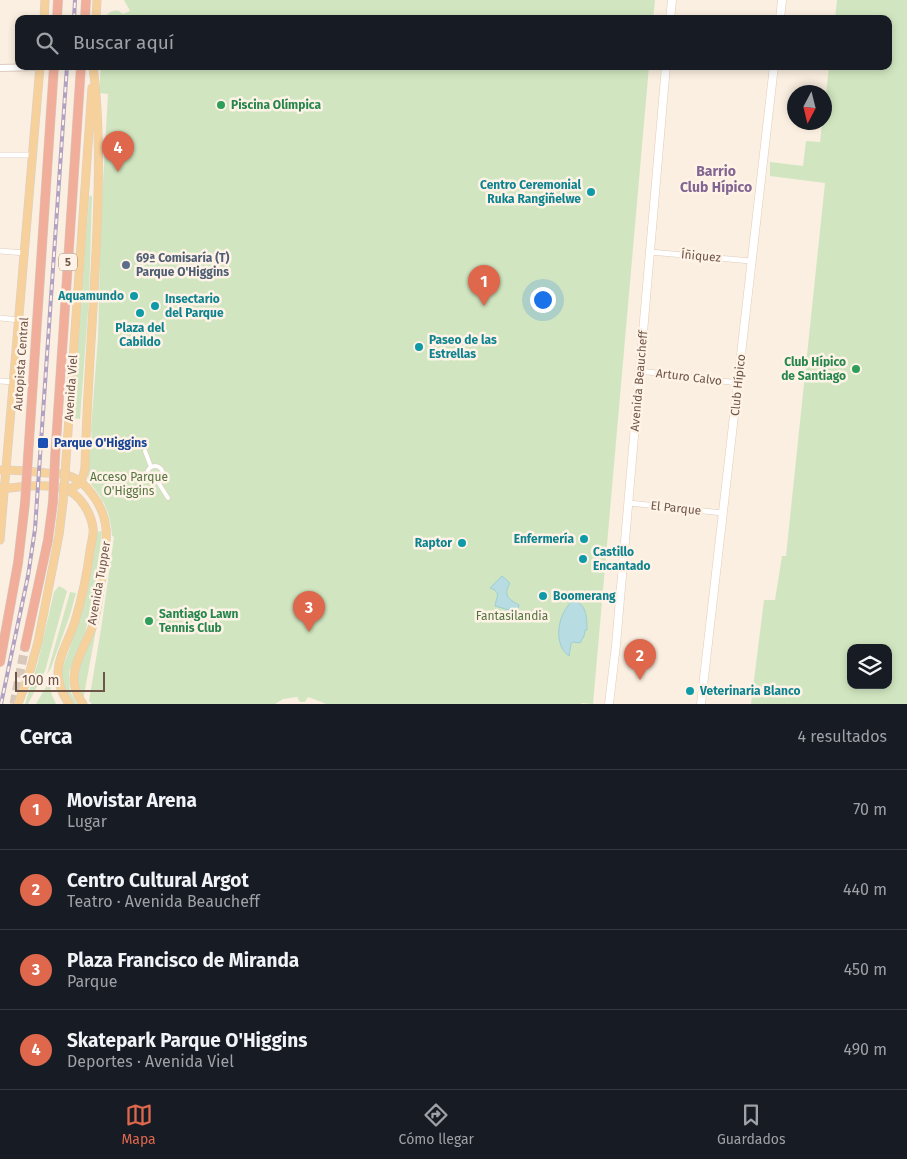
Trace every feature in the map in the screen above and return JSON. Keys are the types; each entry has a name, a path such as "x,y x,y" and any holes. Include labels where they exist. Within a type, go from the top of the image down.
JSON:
{"highway":[{"path":"57,15 58,0"},
{"path":"84,15 86,0"},
{"name":"Autopista Central","path":"0,662 18,563 25,502 54,70"},
{"name":"5","path":"25,647 48,540 53,502 81,70"}],"main road":[{"path":"44,15 45,0"},
{"path":"96,15 97,0"},
{"path":"670,15 672,0"},
{"path":"780,15 782,0"},
{"path":"0,540 3,470 14,382 40,70"},
{"path":"2,489 38,486 65,489 75,487 84,475 98,201 99,152 93,70"},
{"name":"Avenida Viel","path":"18,704 30,672 38,642 59,535 63,502 93,70"},
{"name":"Avenida Beaucheff","path":"610,704 666,70"},
{"name":"Club Hípico","path":"701,704 774,70"},
{"name":"Avenida Tupper","path":"3,470 71,476 93,495 101,508 107,532 105,555 94,622 78,658 74,674 75,688 83,704"},
{"name":"Avenida Tupper","path":"65,489 76,496 84,505 91,519 93,533 84,589 75,622 60,659 59,683 69,704"}],"street":[{"path":"0,68 15,68"},
{"path":"0,154 33,154"},
{"path":"0,251 25,253"},
{"name":"Íñiquez","path":"650,252 751,261"},
{"path":"0,318 19,320"},
{"name":"Arturo Calvo","path":"640,371 738,383"},
{"path":"0,381 14,382"},
{"path":"145,450 152,467"},
{"path":"152,467 158,467 163,471 163,478 158,482 151,482 147,476 147,472 152,467"},
{"path":"158,482 168,498"},
{"name":"El Parque","path":"628,503 723,513"}],"green space":[{"path":"124,0 655,0 653,15 107,15 112,11 119,11 123,14 130,11"},
{"name":"Club Hípico de Santiago","path":"837,0 907,0 907,704 751,704 764,600 775,600 782,556 786,556 825,183 770,176 770,162 803,166 806,141 820,142 821,130 832,130 832,85 827,85 829,70 892,70 892,15 835,15"},
{"name":"Parque O'Higgins","path":"101,70 649,70 593,704 326,704 308,697 305,702 300,702 297,697 283,699 275,704 92,704 89,701 114,537 112,536 110,520 105,506 88,480 89,441 92,440 91,429 98,338 101,217 108,94 99,93"},
{"path":"91,195 89,298 80,419 73,418 89,197"},
{"path":"102,531 92,605 85,633 69,672 70,691 77,704 71,704 62,682 62,670 84,603 97,532"},
{"path":"59,586 67,591 45,671 28,704 25,704 38,662 54,592"},
{"path":"70,592 76,593 70,615 51,668 47,674"},
{"path":"98,619 84,701 77,684 77,673"},
{"path":"49,682 56,704 36,704"}],"water":[{"path":"502,576 510,583 507,591 508,596 519,605 516,612 495,606 497,593 490,588"},
{"path":"573,601 578,602 584,608 587,630 585,630 580,643 573,642 571,644 569,656 560,644 559,628 564,613"}],"tunnel":[{"path":"14,704 25,647"}],"railway":[{"path":"74,15 75,0"},
{"path":"1,704 28,576 35,529 67,70"}],"place":[{"name":"Piscina Olímpica","path":"221,105"},
{"name":"Skatepark Parque O'Higgins","path":"118,172"},
{"name":"Centro Ceremonial Ruka Rangiñelwe","path":"591,192"},
{"name":"69ª Comisaría (T) Parque O'Higgins","path":"126,265"},
{"name":"Aquamundo","path":"134,296"},
{"name":"Insectario del Parque","path":"155,306"},
{"name":"Movistar Arena","path":"484,306"},
{"name":"Plaza del Cabildo","path":"140,313"},
{"name":"Paseo de las Estrellas","path":"419,347"},
{"name":"Club Hípico de Santiago","path":"856,369"},
{"name":"Parque O'Higgins","path":"43,443"},
{"name":"Enfermería","path":"584,539"},
{"name":"Raptor","path":"462,543"},
{"name":"Castillo Encantado","path":"583,559"},
{"name":"Boomerang","path":"543,596"},
{"name":"Santiago Lawn Tennis Club","path":"149,621"},
{"name":"Plaza Francisco de Miranda","path":"309,632"},
{"name":"Centro Cultural Argot","path":"640,680"},
{"name":"Veterinaria Blanco","path":"690,691"}],"district":[{"name":"Barrio Club Hípico","path":"716,180"}],"park label":[{"name":"Acceso Parque O'Higgins","path":"129,484"},
{"name":"Fantasilandia","path":"512,616"}]}
